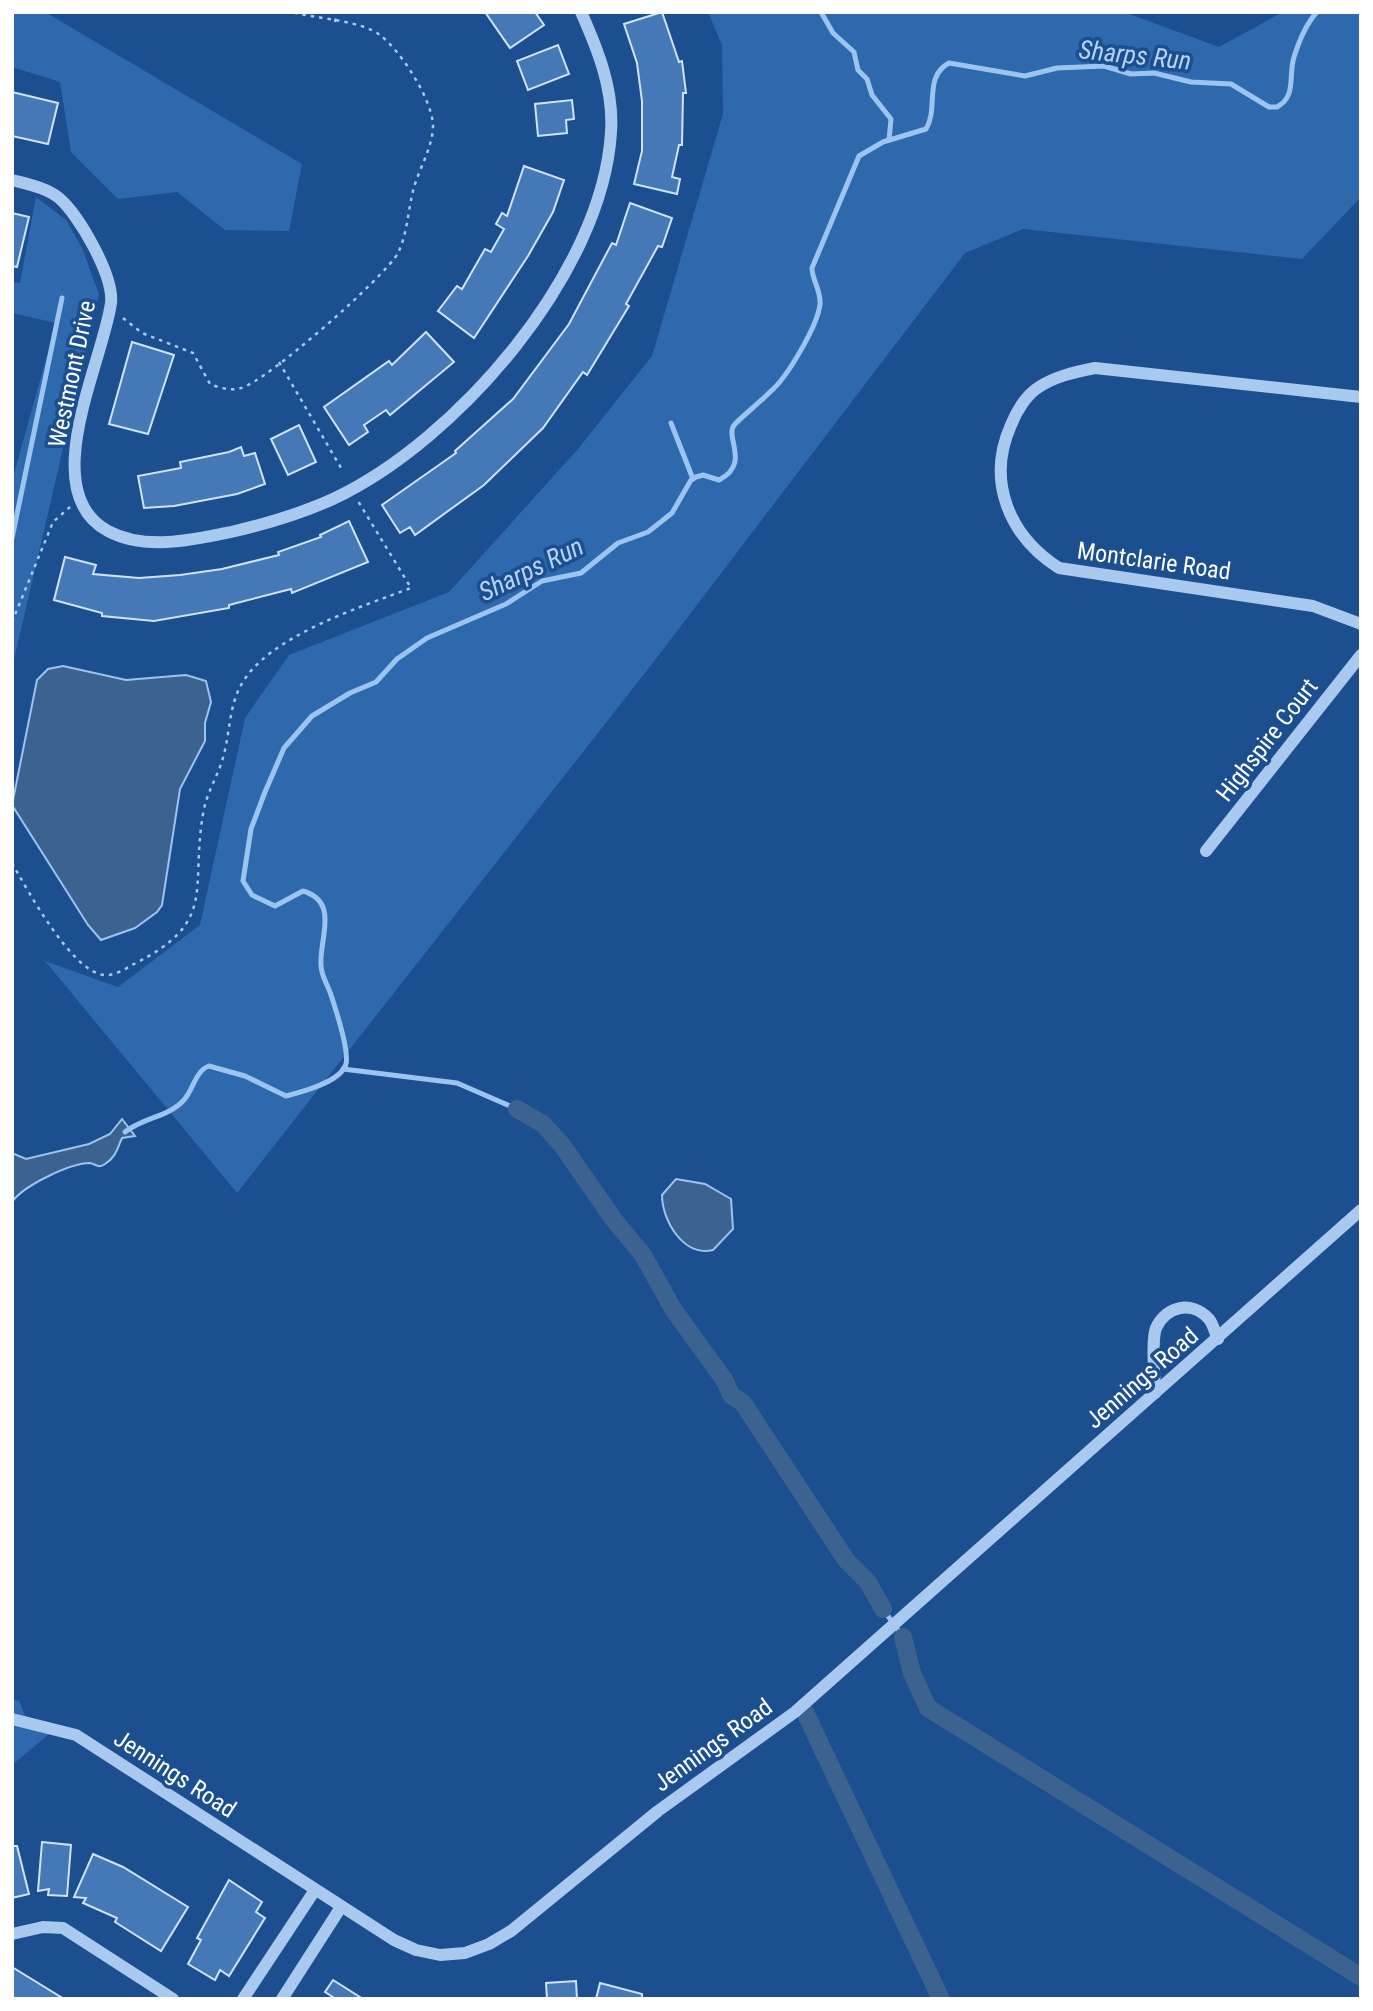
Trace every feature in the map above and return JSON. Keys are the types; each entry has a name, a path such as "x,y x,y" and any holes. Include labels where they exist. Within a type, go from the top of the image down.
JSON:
{"street":[{"name":"Westmont Drive","path":"12,180 57,196 78,220 103,268 110,305 94,360 73,457 82,500 95,524 133,541 194,540 271,523 334,498 393,463 456,411 502,363 545,305 578,249 606,178 612,129 603,60 581,12"},
{"name":"Montclarie Road","path":"1361,397 1095,368 1061,376 1036,388 1016,412 1004,440 999,464 1002,491 1015,524 1035,553 1059,568 1313,606 1361,624"},
{"name":"Highspire Court","path":"1206,851 1361,655"},
{"name":"Jennings Road","path":"12,1719 76,1735 394,1940 416,1950 440,1955 465,1953 511,1931 658,1811 795,1712 1361,1210"},
{"path":"1156,1393 1155,1330 1166,1313 1181,1307 1198,1310 1210,1321 1218,1339"},
{"path":"243,1999 315,1890"},
{"path":"282,1999 341,1907"},
{"path":"12,1934 43,1927 63,1928 173,1999"}],"path":[{"path":"110,305 142,333 193,353 199,361 204,377 215,386 241,388 314,335 394,258 415,180 431,136 429,110 403,60 379,34 292,12"},
{"path":"335,22 337,12"},
{"path":"279,362 341,468"},
{"path":"12,863 67,951 85,968 105,975 120,972 180,935 197,904 202,817 207,796 221,764 240,687 255,666 290,639 411,588 356,497"},
{"path":"12,622 53,523 62,511 82,500"}],"shaded area":[{"path":"12,12 45,12 302,164 289,231 225,230 177,192 118,199 71,152 60,82 12,67"},
{"path":"708,12 1124,12 1219,47 1283,12 1361,12 1361,197 1302,259 1023,229 965,253 652,664 237,1193 45,961 118,987 200,925 245,718 289,655 449,592 578,449 652,356 723,114 722,45"},
{"path":"36,197 66,220 82,248 99,294 12,668 12,481 56,323 12,313 12,282 20,283"},
{"path":"63,666 126,680 186,675 206,681 211,702 205,723 205,741 180,789 162,905 135,928 101,940 88,925 12,805 37,680 48,669"},
{"path":"122,1119 135,1136 122,1138 112,1159 101,1166 81,1164 59,1171 26,1189 12,1202 12,1153 26,1159 89,1144 110,1134"},
{"path":"676,1179 705,1184 731,1199 733,1229 713,1250 692,1248 676,1235 670,1225 662,1195"},
{"path":"12,1699 19,1701 28,1723 55,1729 12,1765"}],"building":[{"path":"485,12 535,12 544,25 510,48"},
{"path":"662,12 679,62 682,61 686,93 683,93 682,145 679,145 672,177 680,179 677,194 634,184 642,151 642,101 637,63 624,24"},
{"path":"558,45 569,74 528,90 517,61"},
{"path":"12,92 58,103 48,144 12,136"},
{"path":"572,100 574,119 566,120 567,133 538,136 535,104"},
{"path":"524,166 564,180 553,212 528,256 474,338 438,311 457,286 462,289 485,249 491,252 504,229 496,224 502,213 507,216"},
{"path":"630,203 672,218 662,247 658,246 626,304 629,306 587,375 583,372 543,428 484,485 415,535 410,527 400,533 382,505 456,453 455,451 513,399 569,324 612,243 616,245"},
{"path":"12,213 29,217 17,267 12,266"},
{"path":"426,332 454,362 390,415 386,410 364,425 368,432 349,445 324,407 389,361 392,365"},
{"path":"132,342 174,355 148,434 109,424"},
{"path":"299,425 316,462 288,475 271,439"},
{"path":"241,447 244,456 255,453 265,484 237,494 174,506 144,508 138,476 181,468 180,462"},
{"path":"349,521 368,562 292,593 291,589 229,605 229,608 154,621 102,616 102,613 54,600 65,557 96,565 93,574 139,578 180,575 222,569 279,555 278,552 321,537 320,535"},
{"path":"42,1842 71,1845 67,1896 48,1895 49,1889 38,1891"},
{"path":"12,1846 17,1846 29,1894 12,1898"},
{"path":"93,1854 123,1867 188,1907 161,1951 115,1922 117,1918 83,1903 86,1898 74,1897"},
{"path":"229,1880 262,1902 256,1912 265,1918 229,1976 220,1970 215,1980 188,1964 201,1940 197,1938"},
{"path":"12,1967 64,1999 12,1999"},
{"path":"333,1980 363,1999 336,1999 325,1992"},
{"path":"576,1981 577,1999 547,1999 546,1983"},
{"path":"600,1983 642,1994 642,1999 596,1999"}],"waterway":[{"path":"821,12 833,33 854,52 858,70 867,79 872,95 891,119 889,140"},
{"name":"Sharps Run","path":"125,1132 177,1106 186,1097 200,1072 209,1066 245,1076 286,1096 329,1081 343,1070 346,1064 344,1040 321,969 325,922 321,904 314,896 303,891 275,906 252,895 243,881 251,829 284,748 312,716 350,693 376,682 397,659 427,638 506,604 542,581 581,573 618,543 648,532 672,513 691,480 703,475 719,480 729,473 735,458 732,429 785,375 814,325 820,299 812,268 859,156 883,142 926,129 930,121 934,84 941,69 949,63 1025,76 1057,68 1104,66 1131,74 1154,73 1191,82 1231,84 1269,107 1277,107 1290,91 1296,51 1306,27 1317,12"},
{"path":"12,538 62,298"},
{"path":"671,423 693,479"},
{"path":"343,1069 457,1083 517,1109"},
{"path":"517,1109 543,1124 562,1145 614,1220 643,1255 673,1309 725,1381 731,1395 743,1403 846,1560 868,1582 883,1609"},
{"path":"883,1609 903,1637"},
{"path":"903,1637 912,1673 928,1708 1361,1977"},
{"path":"805,1712 941,1999"}]}
